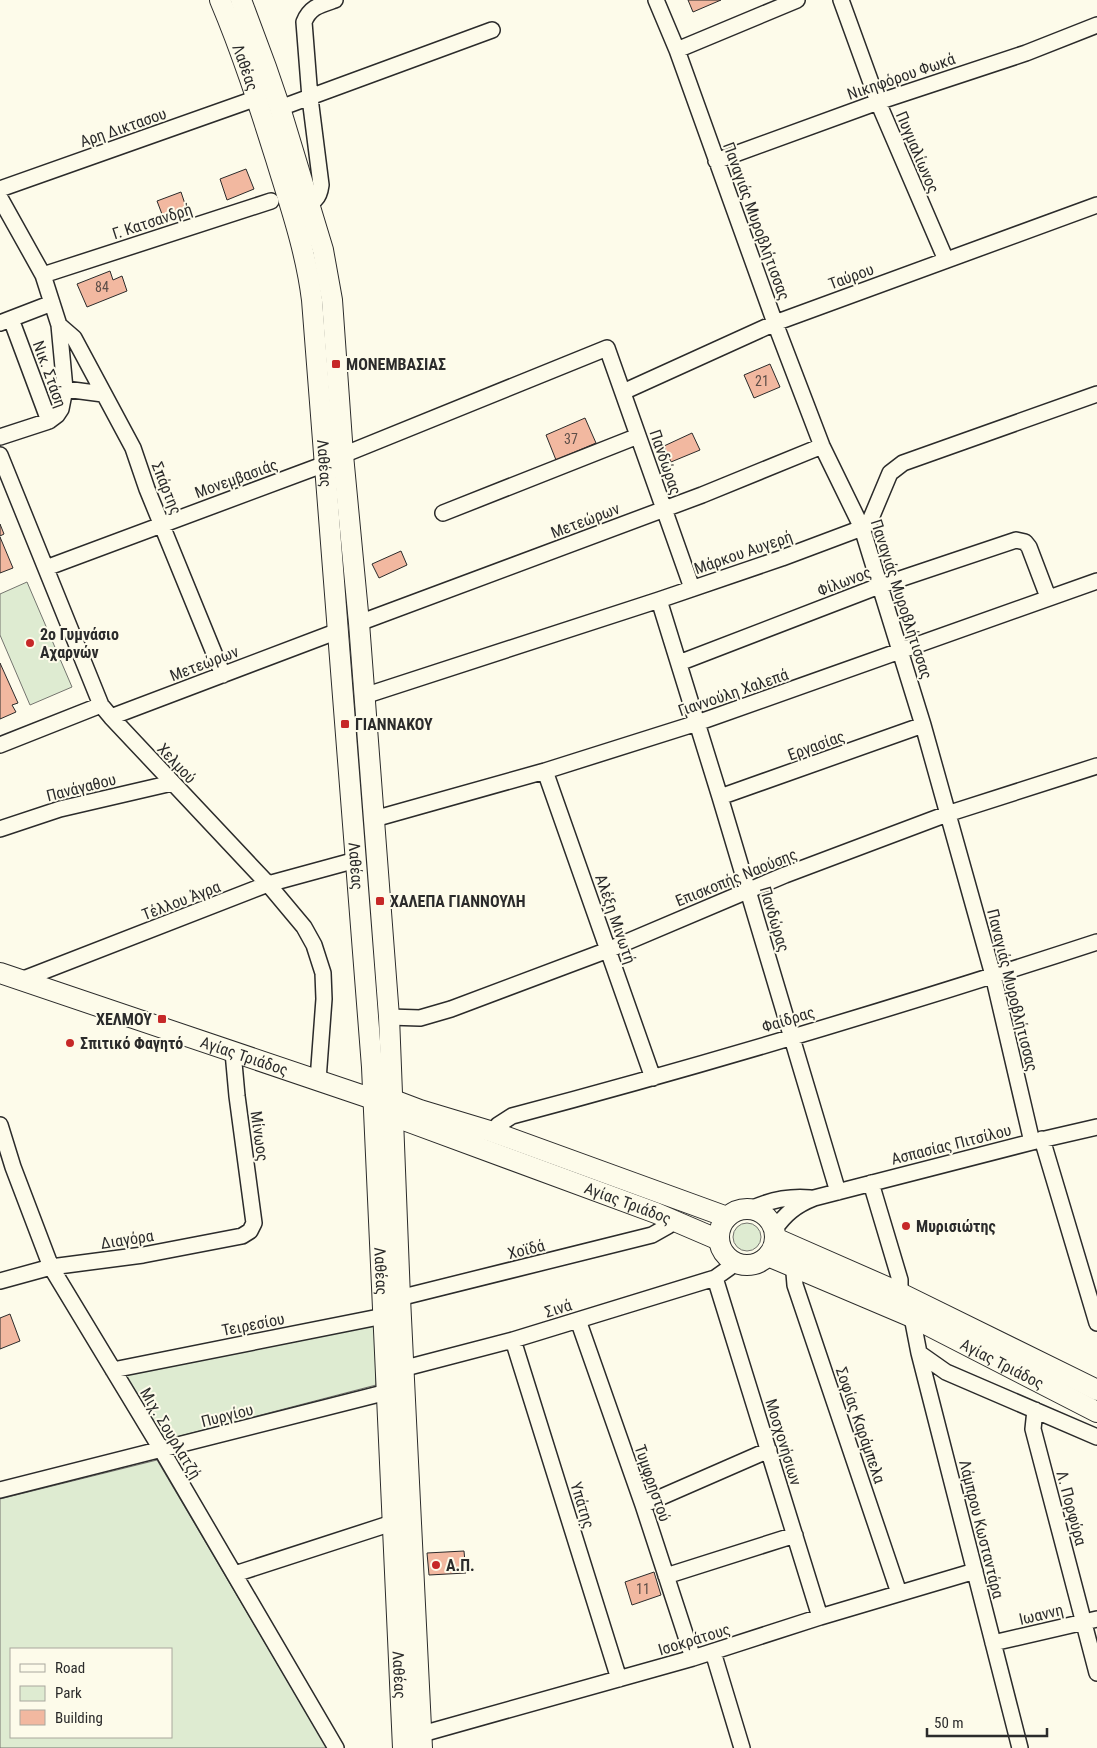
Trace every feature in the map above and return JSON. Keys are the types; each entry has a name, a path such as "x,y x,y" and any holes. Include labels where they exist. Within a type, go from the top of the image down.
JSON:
{"street":[{"name":"Λαθέας","path":"220,0 300,205"},
{"name":"Λαθέας","path":"240,0 280,108 300,205 304,253 359,624 389,1017 386,1105 391,1307 402,1523 422,1741"},
{"path":"300,205 316,200 320,194 321,185 310,98 304,22 308,12 335,0"},
{"name":"Παναγιάς Μυροβλήτισσας","path":"656,0 677,50 775,323 822,446 862,528 923,725 1037,1140 1097,1323"},
{"path":"677,50 797,0"},
{"name":"Πυγμαλίωνος","path":"841,0 878,102 946,260"},
{"name":"Νικηφόρου Φωκά","path":"716,161 878,102 1026,53 1097,25"},
{"path":"280,108 492,30"},
{"name":"Αρη Δικτασου","path":"0,189 257,98"},
{"path":"0,198 43,275 59,324 66,389 61,409 49,421"},
{"name":"Γ. Κατσανδρή","path":"43,275 271,201"},
{"name":"Ταύρου","path":"623,392 775,323 1097,205"},
{"path":"6,321 52,303"},
{"name":"Νικ. Στάση","path":"0,437 49,421 6,321"},
{"name":"Σπάρτης","path":"59,324 74,338 133,448 147,489 224,674"},
{"name":"Μονεμβασιάς","path":"46,568 334,460 607,348"},
{"name":"Πανδώρας","path":"607,348 692,588"},
{"path":"66,389 103,394"},
{"path":"862,528 869,523 890,473 903,463 1097,394"},
{"path":"443,513 638,436"},
{"name":"Μετεώρων","path":"359,624 664,509 822,446"},
{"name":"Χελμού","path":"0,455 101,705 268,884 304,927 314,945 322,973 324,999 318,1080"},
{"name":"Λαθέας","path":"334,460 338,631 372,1067 386,1105"},
{"name":"Μάρκου Αυγερή","path":"364,696 659,600 862,528"},
{"name":"Φίλωνος","path":"678,663 879,586 1016,540 1025,542 1029,547 1048,597"},
{"name":"Γιαννούλη Χαλεπά","path":"374,819 545,771 697,723 1097,581"},
{"name":"Πανδώρας","path":"659,600 838,1192"},
{"name":"Μετεώρων","path":"111,717 338,631"},
{"path":"0,745 101,705"},
{"name":"Εργασίας","path":"720,797 923,725"},
{"name":"Επισκοπής Ναούσης","path":"389,1017 420,1018 451,1009 608,950 748,890 947,814 1097,766"},
{"name":"Αλέξη Μινωτή","path":"545,771 653,1078"},
{"name":"Πανάγαθου","path":"0,829 60,809 172,783"},
{"name":"Τέλλου Άγρα","path":"21,980 268,884 356,860"},
{"name":"Φαίδρας","path":"493,1132 498,1125 512,1116 653,1078 1097,942"},
{"name":"Αγίας Τριάδος","path":"0,973 318,1080 386,1105 672,1219 719,1240"},
{"name":"Μίνωος","path":"233,1052 254,1223"},
{"name":"Αγίας Τριάδος","path":"386,1105 420,1110 493,1132 726,1217"},
{"name":"Μιχ. Σουρλατζή","path":"0,1125 7,1169 51,1267 161,1449 336,1748"},
{"name":"Ασπασίας Πιτσίλου","path":"772,1241 790,1211 801,1203 814,1198 1037,1140 1097,1127"},
{"path":"871,1183 900,1280 895,1300"},
{"name":"Ασπασίας Πιτσίλου","path":"750,1209 778,1199 814,1198"},
{"path":"750,1209 737,1210 726,1217 719,1232 719,1240 723,1252 733,1261 742,1265 751,1265 760,1262 772,1241"},
{"name":"Αγίας Τριάδος","path":"750,1209 766,1216 771,1222 772,1241 796,1268 895,1300 912,1317 1097,1412"},
{"name":"Χοϊδά","path":"391,1307 652,1235 668,1226 672,1219"},
{"name":"Διαγόρα","path":"0,1280 51,1267 143,1255 242,1236 250,1231 254,1223"},
{"name":"Αγίας Τριάδος","path":"772,1241 895,1300 1097,1390"},
{"name":"Σινά","path":"395,1381 513,1340 715,1278 729,1268 733,1261"},
{"name":"Σοφίας Καράμπελα","path":"796,1268 794,1273 795,1285 899,1593"},
{"name":"Μοσχονήσιων","path":"715,1278 820,1616"},
{"name":"Τειρεσίου","path":"112,1370 391,1307"},
{"name":"Λάμπρου Κωσταντάρα","path":"912,1317 919,1353 1020,1748"},
{"name":"Τυμφρηστού","path":"578,1320 666,1576 692,1658"},
{"name":"Υπάτης","path":"513,1340 619,1680"},
{"name":"Αγίας Τριάδος","path":"919,1353 946,1372 1097,1437"},
{"name":"Πυργίου","path":"0,1490 161,1449 395,1381"},
{"name":"Λ. Πορφύρα","path":"1035,1410 1033,1429 1090,1621 1097,1673"},
{"path":"642,1506 769,1450"},
{"name":"Λαθέας","path":"402,1523 403,1748"},
{"path":"235,1574 402,1523"},
{"path":"666,1576 795,1535"},
{"name":"Ισοκράτους","path":"422,1741 713,1652 820,1616 975,1571"},
{"name":"Ιωαννη","path":"993,1643 1090,1621"},
{"path":"713,1652 742,1748"}],"green space":[{"path":"27,582 72,687 30,705 0,635 0,594"},
{"path":"747,1223 757,1227 761,1237 757,1247 747,1251 737,1247 733,1237 737,1227"},
{"path":"375,1324 376,1385 165,1440 125,1374"},
{"path":"157,1460 327,1748 0,1748 0,1499"}],"building":[{"path":"688,0 721,0 693,12"},
{"path":"246,169 254,189 227,200 220,179"},
{"path":"181,192 188,213 165,222 157,201"},
{"path":"110,271 113,280 122,276 127,291 87,307 77,284"},
{"path":"770,364 780,387 754,398 744,375"},
{"path":"585,418 596,443 556,460 546,435"},
{"path":"692,433 700,450 671,462 664,446"},
{"path":"0,524 4,534 0,536"},
{"path":"0,537 13,568 0,573"},
{"path":"401,551 407,565 379,578 372,564"},
{"path":"0,663 18,703 12,705 16,712 0,719"},
{"path":"10,1314 20,1341 0,1349 0,1318"},
{"path":"464,1551 466,1573 429,1575 427,1553"},
{"path":"654,1572 661,1595 632,1605 625,1582"}],"place":[{"name":"ΜΟΝΕΜΒΑΣΙΑΣ","path":"336,364"},
{"name":"2ο Γυμνάσιο Αχαρνών","path":"30,643"},
{"name":"ΓΙΑΝΝΑΚΟΥ","path":"345,724"},
{"name":"ΧΑΛΕΠΑ ΓΙΑΝΝΟΥΛΗ","path":"380,901"},
{"name":"ΧΕΛΜΟΥ","path":"162,1019"},
{"name":"Σπιτικό Φαγητό","path":"70,1043"},
{"name":"Μυρισιώτης","path":"906,1226"},
{"name":"Α.Π.","path":"436,1565"}]}
